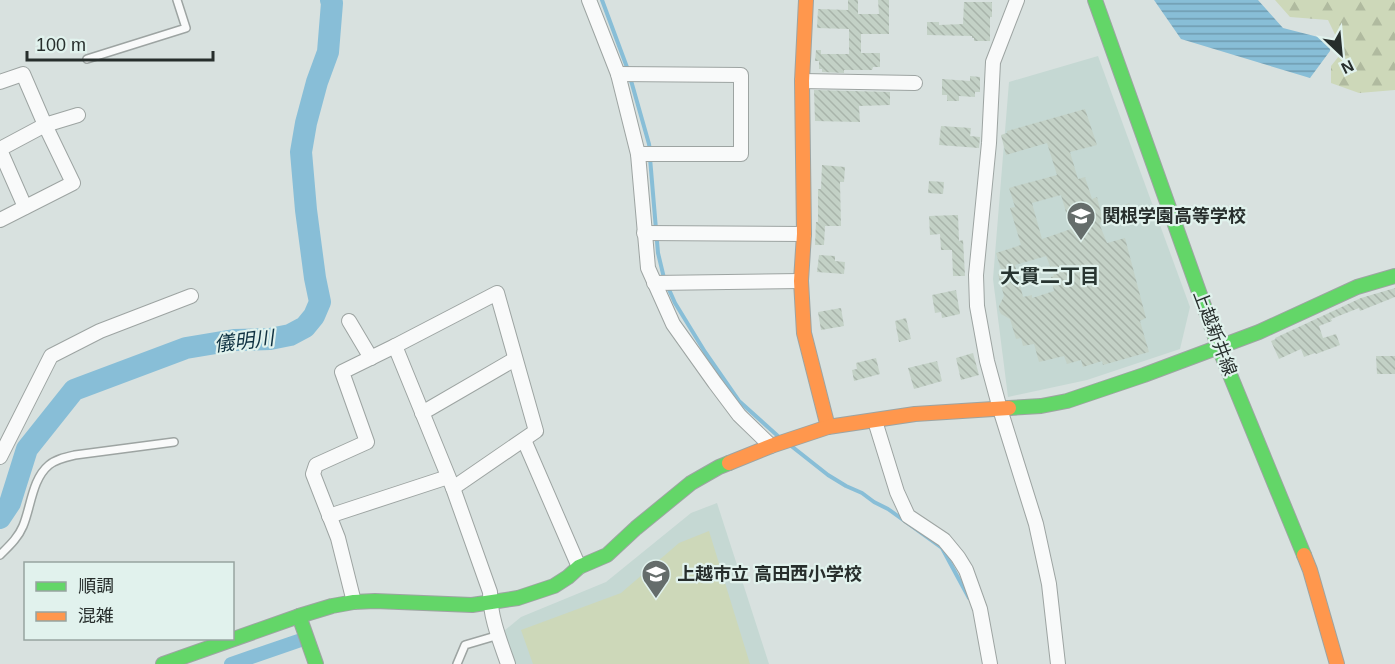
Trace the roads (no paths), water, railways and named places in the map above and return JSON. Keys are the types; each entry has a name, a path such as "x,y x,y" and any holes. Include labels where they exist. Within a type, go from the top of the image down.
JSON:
{"street":[{"path":"589,0 618,74 638,154 648,268 654,283 673,324 715,383 739,415 771,446"},
{"path":"806,0 802,81 804,234 801,281 804,333 828,427"},
{"path":"1017,0 993,62 989,143 976,275 977,306 987,361 1035,524 1048,584 1058,664"},
{"name":"上越新井線","path":"1095,0 1219,348 1310,570 1337,664"},
{"path":"0,82 23,74 73,183 0,220"},
{"path":"618,74 741,75 741,154 638,154"},
{"path":"802,81 915,83"},
{"path":"25,207 0,149 45,125 78,115"},
{"path":"644,234 804,234"},
{"path":"234,639 299,616 354,602 461,605 518,598 554,586 579,567 607,555 691,483 719,467 771,446 828,427 915,414 1041,406 1067,401 1219,348 1357,287 1395,276"},
{"path":"654,283 801,281"},
{"path":"329,516 450,482 536,431 515,359 503,291 342,372 367,442 316,465 313,474 329,516 338,538 354,602"},
{"path":"0,457 51,356 100,331 191,296"},
{"path":"349,321 371,358"},
{"path":"395,346 450,482 490,592 490,603 508,664"},
{"path":"422,413 515,359"},
{"path":"875,421 897,492 908,516 944,540 966,570 980,609 990,664"},
{"path":"524,440 579,567"},
{"path":"299,616 316,664"},
{"path":"163,664 231,640"}],"lane":[{"path":"87,59 186,28 177,0"},
{"path":"0,555 17,538 37,483 48,465 75,455 174,442"},
{"path":"457,664 465,645 498,635"}],"water":[{"path":"1154,0 1258,0 1283,28 1326,39 1331,42 1330,51 1310,78 1181,39"}],"waterway":[{"name":"儀明川","path":"0,518 10,503 27,449 74,390 186,348 234,340 270,339 290,335 305,327 314,316 320,302 306,210 301,152 317,82 328,52 331,0"},
{"path":"602,0 628,70"},
{"path":"630,77 650,151"},
{"path":"650,158 658,253 664,278"},
{"path":"667,285 675,303 705,352 739,401 779,437"},
{"path":"790,445 828,475 888,509 942,548 969,598"},
{"path":"231,664 301,640"}],"place":[{"name":"関根学園高等学校","path":"1081,242"},
{"name":"上越市立 高田西小学校","path":"656,600"}],"district":[{"name":"大貫二丁目","path":"1050,276"}]}
